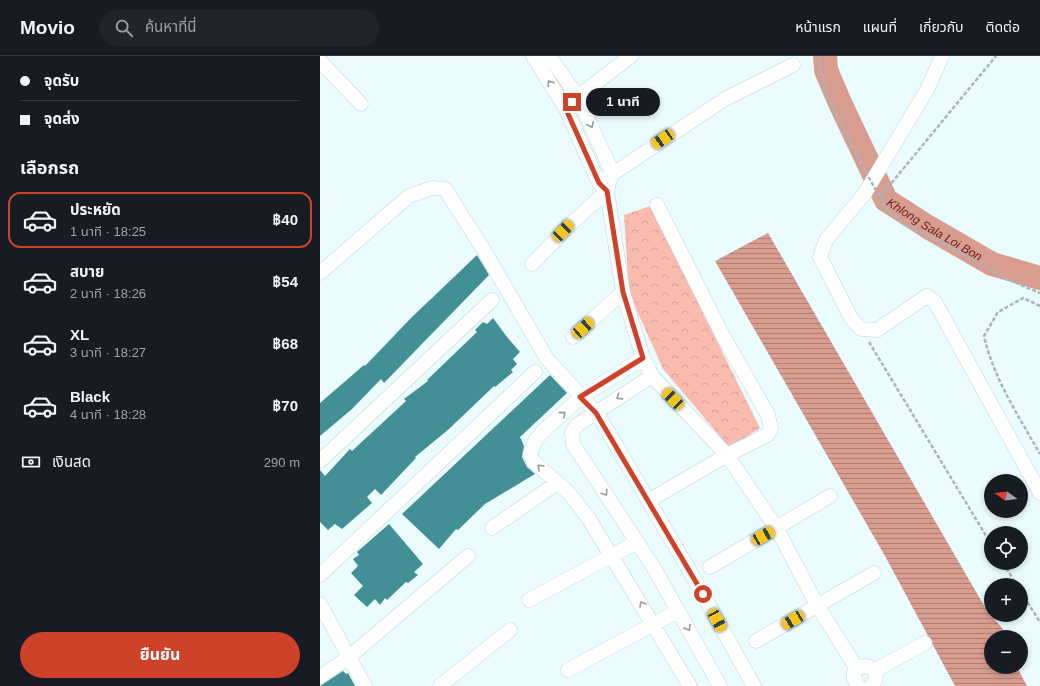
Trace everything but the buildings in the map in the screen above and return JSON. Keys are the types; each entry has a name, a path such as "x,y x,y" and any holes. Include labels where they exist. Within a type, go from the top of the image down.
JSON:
{"street":[{"path":"533,56 565,107 603,187 623,292 643,358 652,376 727,455 776,529 817,605 855,681 866,666 873,682 925,643"},
{"path":"549,56 578,97 612,172"},
{"path":"565,107 632,56"},
{"path":"942,56 928,88 865,193 826,240 820,258 850,318 861,329 877,330 927,296 935,302 1040,493"},
{"path":"320,61 361,104"},
{"path":"532,264 574,221 603,187 612,172 725,99 793,65"},
{"path":"320,273 409,196 432,188 445,189 485,252 547,359 596,413 688,568 754,686"},
{"path":"655,497 727,455 767,435 771,429 768,416 722,334 657,205"},
{"path":"573,337 623,292"},
{"path":"320,461 492,300"},
{"path":"643,358 580,397 542,432 535,441 530,454 533,461 570,494 589,519 613,555 690,686"},
{"path":"320,575 535,372"},
{"path":"652,376 577,425 572,432 573,444 637,542 678,611 715,684"},
{"path":"492,528 557,483"},
{"path":"710,568 830,496"},
{"path":"529,600 637,542"},
{"path":"320,677 349,656 468,556"},
{"path":"756,641 874,574"},
{"path":"320,604 365,686"},
{"path":"568,670 678,611"},
{"path":"440,686 510,630"}],"path":[{"path":"818,56 826,93 871,182 886,208 903,224 947,245 1007,279 1040,293"},
{"path":"881,197 996,56"},
{"path":"1040,306 1023,298 998,312 984,336 989,356 1000,384 1040,454"},
{"path":"861,329 984,532"},
{"path":"1028,603 1040,622"}],"green space":[{"path":"650,206 760,428 730,448 663,369 629,293 624,215"}],"shaded area":[{"path":"768,233 984,606 984,622 997,622 1004,630 984,630 984,674 1021,674 1027,686 955,686 885,556 715,261"}],"waterway":[{"name":"Khlong Sala Loi Bon","path":"825,56 826,70 886,200 928,227 992,264 1040,278"}],"route":[{"path":"572,102 565,107 599,183 607,191 623,292 643,358 604,384 580,397 596,413 703,594"}]}
